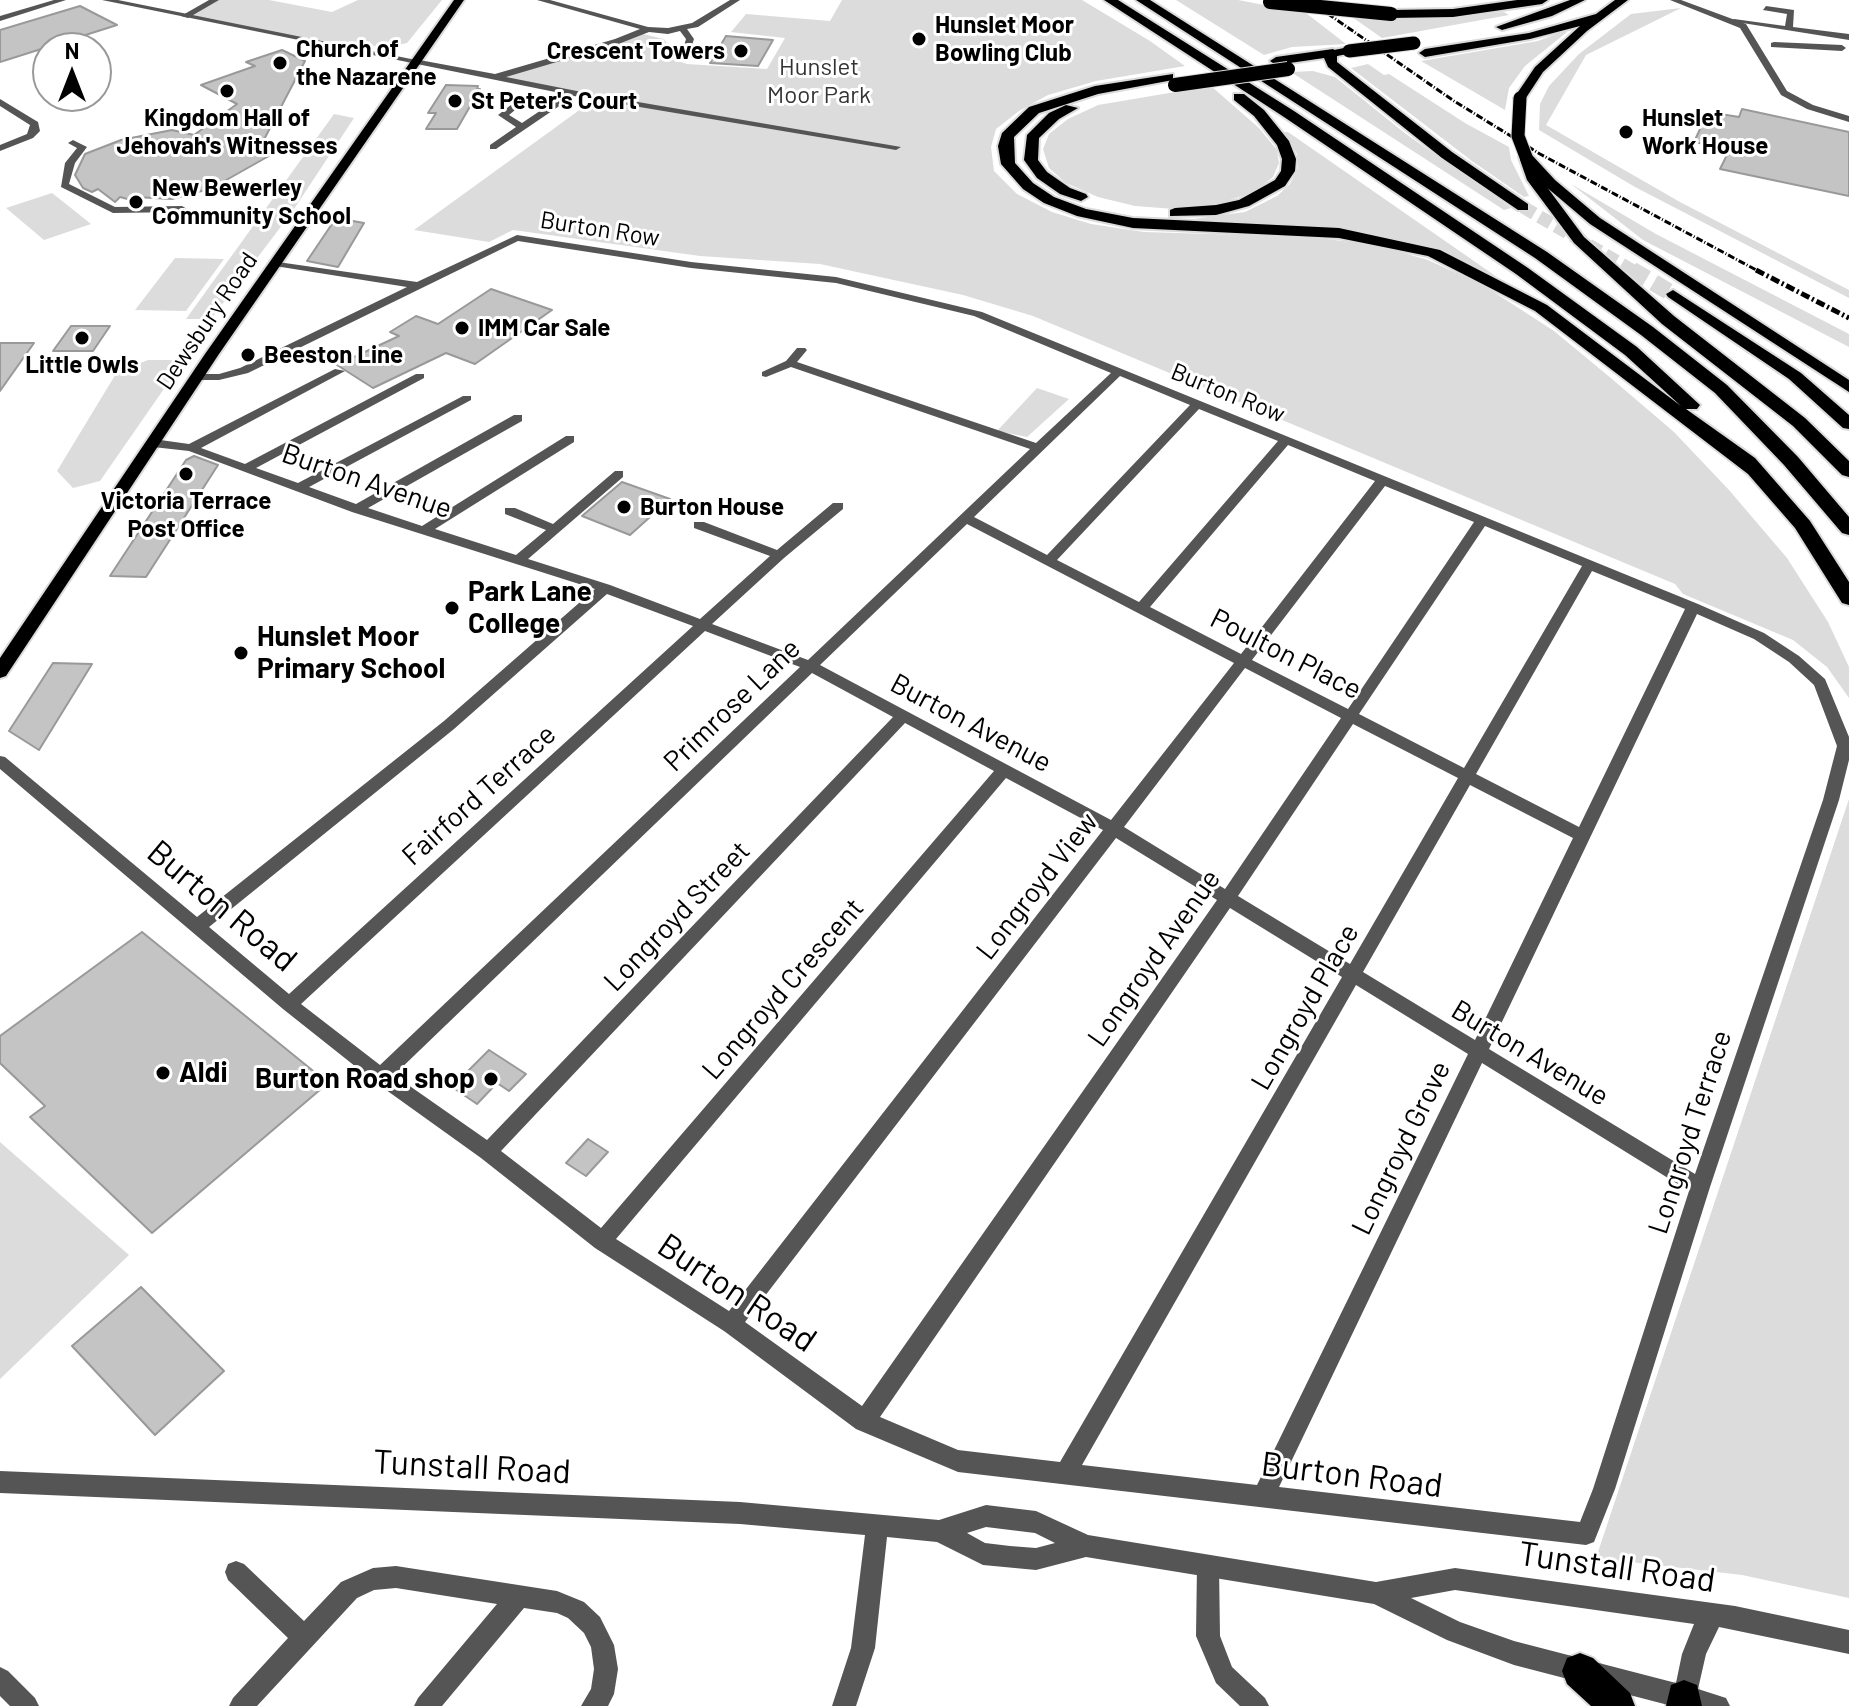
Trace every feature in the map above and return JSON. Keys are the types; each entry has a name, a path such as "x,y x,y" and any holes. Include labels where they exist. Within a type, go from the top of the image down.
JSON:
{"highway":[{"path":"1110,0 1522,271 1631,351 1759,473 1803,525 1849,598"},
{"path":"1142,0 1541,255 1647,331 1721,389 1791,461 1849,529"},
{"path":"1264,1 1391,14 1453,13 1542,0"},
{"path":"1332,58 1349,51 1414,43 1527,21 1579,0"},
{"path":"1622,0 1539,70 1520,98 1518,136 1534,180 1579,240 1668,320 1799,422 1849,471"},
{"path":"1602,16 1530,36 1425,53 1364,61 1332,58 1095,90 1034,110 1007,136 1008,164 1028,186 1049,200 1082,213 1133,223 1339,233 1434,253 1541,308 1759,473"},
{"path":"1152,27 1259,113 1284,144 1289,159 1288,171 1280,183 1262,195 1230,207 1188,213 1153,213 1108,207 1065,191 1042,175 1031,160 1032,138 1054,116 1091,100 1171,81"},
{"path":"1332,58 1447,155 1523,207"},
{"path":"1526,157 1550,183 1595,221 1849,387"},
{"path":"1673,294 1795,376 1847,422"},
{"path":"1580,1671 1617,1706"}],"main road":[{"name":"Dewsbury Road","path":"0,672 197,377 459,0"}],"street":[{"path":"0,19 62,0"},
{"path":"106,0 572,93 896,147"},
{"path":"185,16 215,0"},
{"path":"541,0 648,29 683,29 736,0"},
{"path":"1674,0 1743,26 1784,93 1810,107 1849,119"},
{"path":"1766,8 1791,12 1789,29"},
{"path":"1734,21 1844,36 1843,54 1849,59"},
{"path":"1748,35 1767,28 1789,29"},
{"path":"492,78 618,41 648,29"},
{"path":"683,29 690,39 685,56"},
{"path":"1774,45 1842,48"},
{"path":"493,147 572,93"},
{"path":"521,126 503,115 528,96"},
{"path":"0,102 35,124 35,131 30,136 0,148"},
{"path":"73,143 82,147 70,163 64,185 113,210 182,209"},
{"name":"Burton Row","path":"421,286 517,238 691,265 836,280 978,314 1759,636 1794,659 1820,683 1845,746"},
{"path":"275,263 421,286"},
{"path":"197,377 219,377 244,371 421,286"},
{"path":"766,374 790,363 801,350"},
{"path":"790,363 1038,448"},
{"path":"191,448 339,371"},
{"name":"Primrose Lane","path":"381,1076 1118,372"},
{"path":"248,467 420,376"},
{"path":"298,488 467,398"},
{"path":"1049,561 1197,404"},
{"path":"357,509 518,418"},
{"path":"426,529 570,439"},
{"path":"1141,609 1286,440"},
{"name":"Burton Avenue","path":"153,443 191,448 357,509 605,588 810,666 1114,829 1700,1187"},
{"path":"519,560 619,474"},
{"name":"Longroyd View","path":"731,1324 1383,480"},
{"name":"Fairford Terrace","path":"289,1004 779,555 838,506"},
{"path":"510,511 555,529"},
{"name":"Poulton Place","path":"965,518 1583,836"},
{"name":"Longroyd Avenue","path":"864,1421 1228,898 1481,522"},
{"path":"699,525 779,555"},
{"name":"Longroyd Place","path":"1065,1474 1589,565"},
{"path":"197,927 449,725 605,588"},
{"name":"Longroyd Grove","path":"1263,1497 1693,607"},
{"name":"Longroyd Street","path":"488,1152 903,716"},
{"name":"Longroyd Terrace","path":"1586,1534 1604,1489 1700,1187 1831,800 1845,746"},
{"name":"Burton Road","path":"0,761 289,1004 381,1076 488,1152 602,1241 731,1324 864,1421 958,1461 1586,1534"},
{"name":"Longroyd Crescent","path":"602,1241 1004,770"},
{"name":"Tunstall Road","path":"0,1482 698,1511 939,1531 986,1516 1036,1522 1086,1546 1376,1593 1455,1632 1514,1653 1684,1702 1718,1706"},
{"path":"844,1706 863,1648 877,1526"},
{"name":"Tunstall Road","path":"939,1531 983,1554 1010,1557 1036,1559 1086,1546"},
{"path":"1208,1566 1208,1636 1224,1675 1257,1706"},
{"path":"236,1572 304,1637"},
{"path":"241,1706 349,1590 373,1579 396,1577 557,1602 576,1610 592,1625 602,1645 606,1669 602,1694 593,1706"},
{"name":"Tunstall Road","path":"1376,1593 1455,1579 1714,1615 1849,1642"},
{"path":"426,1706 519,1596"},
{"path":"1684,1702 1694,1654 1702,1633 1714,1615"},
{"path":"0,1679 27,1706"}],"green space":[{"path":"215,0 269,0 332,12 358,0 442,0 407,43 384,48 357,42 343,47 185,16"},
{"name":"Hunslet Moor Park","path":"842,0 1082,0 1150,41 1185,66 1096,81 1048,95 1019,111 996,129 991,147 994,171 1017,194 1052,212 1091,224 1144,232 1310,237 1376,245 1428,260 1483,285 1554,331 1612,379 1674,432 1729,490 1787,558 1828,622 1849,667 1849,698 1827,667 1793,640 1683,594 1675,584 1033,316 963,295 820,264 700,256 513,230 489,242 414,230 596,98 492,78 639,33 664,39 669,46 666,57 687,64 767,69 785,38 731,32 746,14 830,21"},
{"path":"1176,0 1238,0 1306,13 1346,44 1292,47 1264,55"},
{"path":"1681,8 1586,55 1546,125 1680,202 1849,290 1849,298 1635,187 1539,130 1540,104 1549,86 1579,54 1631,14"},
{"path":"1504,12 1509,15 1382,38 1352,17 1442,18"},
{"path":"1567,32 1525,66 1509,88 1505,110 1421,61 1538,41"},
{"path":"1368,64 1509,147 1511,160 1529,196 1524,197 1472,161 1351,68"},
{"path":"1313,71 1335,77 1406,134 1511,208 1504,210 1291,72"},
{"path":"1211,86 1259,128 1277,150 1279,163 1273,177 1254,192 1218,204 1175,209 1135,206 1098,197 1066,183 1049,168 1043,149 1049,134 1068,119 1098,105"},
{"path":"334,114 354,118 292,212 211,319 186,319"},
{"path":"1284,132 1497,277 1423,245 1379,235 1344,230 1192,225 1193,219 1245,212 1277,196 1290,184 1298,168 1297,154"},
{"path":"1571,184 1656,234 1849,334 1849,347 1643,240"},
{"path":"52,193 91,224 44,240 6,208"},
{"path":"175,258 224,259 186,311 135,310"},
{"path":"148,360 184,360 100,481 73,488 57,471 117,372"},
{"path":"1037,388 1069,399 1027,437 997,431"},
{"path":"1849,799 1849,1598 1742,1575 1596,1558"},
{"path":"0,1142 129,1255 0,1379"}],"building":[{"path":"80,6 117,25 95,32 32,32 32,52 0,62 0,30"},
{"name":"Crescent Towers","path":"726,36 773,40 758,66 710,63"},
{"path":"282,50 305,61 257,153 276,152 221,183 224,185 172,199 135,197 131,200 120,197 115,202 98,189 92,192 83,188 75,175 85,154 121,140 172,130 194,135 237,104 201,85 255,66 246,62"},
{"name":"St Peter's Court","path":"446,85 478,86 477,89 480,89 457,129 426,129 436,113 428,113"},
{"path":"1742,109 1849,132 1849,196 1720,169 1730,149 1694,142 1708,112 1739,117"},
{"path":"336,218 364,223 338,267 307,261"},
{"name":"IMM Car Sale","path":"491,289 552,310 475,364 446,353 373,388 337,365 399,336 390,332 416,316 438,324"},
{"name":"Little Owls","path":"71,326 110,326 93,351 53,351"},
{"path":"0,343 34,343 0,391"},
{"path":"194,456 218,465 146,577 110,576 186,460"},
{"name":"Burton House","path":"622,482 670,499 630,535 582,516"},
{"path":"53,663 92,664 39,750 9,731"},
{"name":"Aldi","path":"142,932 328,1083 152,1233 30,1117 45,1106 0,1063 0,1036"},
{"name":"Burton Road shop","path":"489,1050 526,1074 509,1091 497,1083 477,1104 452,1087"},
{"path":"588,1139 608,1152 586,1176 566,1163"},
{"path":"141,1287 224,1371 155,1435 72,1346"}],"tunnel":[{"path":"1523,207 1635,272"},
{"path":"1632,270 1673,294"}],"railway":[{"path":"1308,0 1454,101 1540,154 1760,272"},
{"path":"1756,270 1849,318"}],"place":[{"name":"Hunslet Moor Bowling Club","path":"919,39"},
{"name":"Crescent Towers","path":"741,51"},
{"name":"Church of the Nazarene","path":"280,63"},
{"name":"Kingdom Hall of Jehovah's Witnesses","path":"227,91"},
{"name":"St Peter's Court","path":"455,101"},
{"name":"Hunslet Work House","path":"1626,132"},
{"name":"New Bewerley Community School","path":"136,202"},
{"name":"IMM Car Sale","path":"462,328"},
{"name":"Little Owls","path":"82,338"},
{"name":"Beeston Line","path":"248,355"},
{"name":"Victoria Terrace Post Office","path":"186,474"},
{"name":"Burton House","path":"624,507"},
{"name":"Park Lane College","path":"452,608"},
{"name":"Hunslet Moor Primary School","path":"241,653"},
{"name":"Aldi","path":"163,1073"},
{"name":"Burton Road shop","path":"491,1079"}]}
